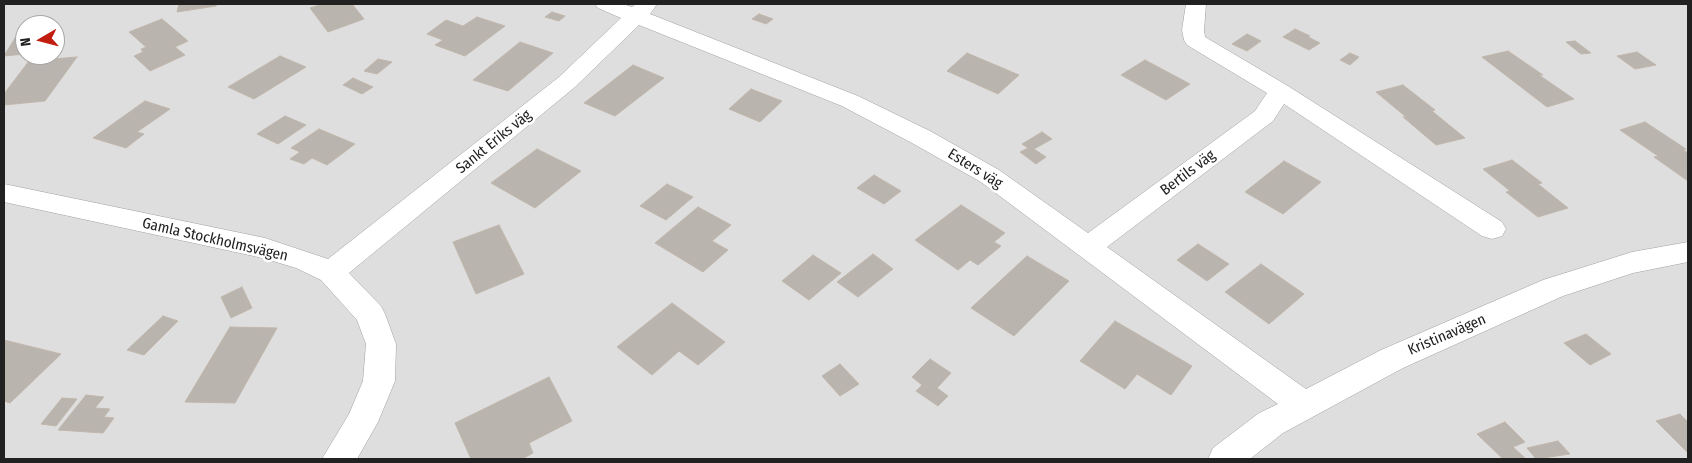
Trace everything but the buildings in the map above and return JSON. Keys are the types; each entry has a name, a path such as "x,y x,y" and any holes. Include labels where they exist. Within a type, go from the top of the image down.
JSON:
{"street":[{"name":"Esters väg","path":"605,4 643,10 850,101 922,137 990,176 1304,405"},
{"path":"1196,4 1193,30 1195,40 1280,91 1492,229"},
{"name":"Sankt Eriks väg","path":"331,272 559,89 643,10"},
{"name":"Bertils väg","path":"1088,247 1264,116 1280,91"},
{"name":"Gamla Stockholmsvägen","path":"4,193 265,248 306,261 331,272 370,314 381,344 379,381 362,422 339,459"},
{"name":"Kristinavägen","path":"1225,459 1271,423 1392,359 1553,288 1632,263 1688,252"}],"shaded area":[{"path":"4,4 1688,4 1688,459 4,459"}]}
